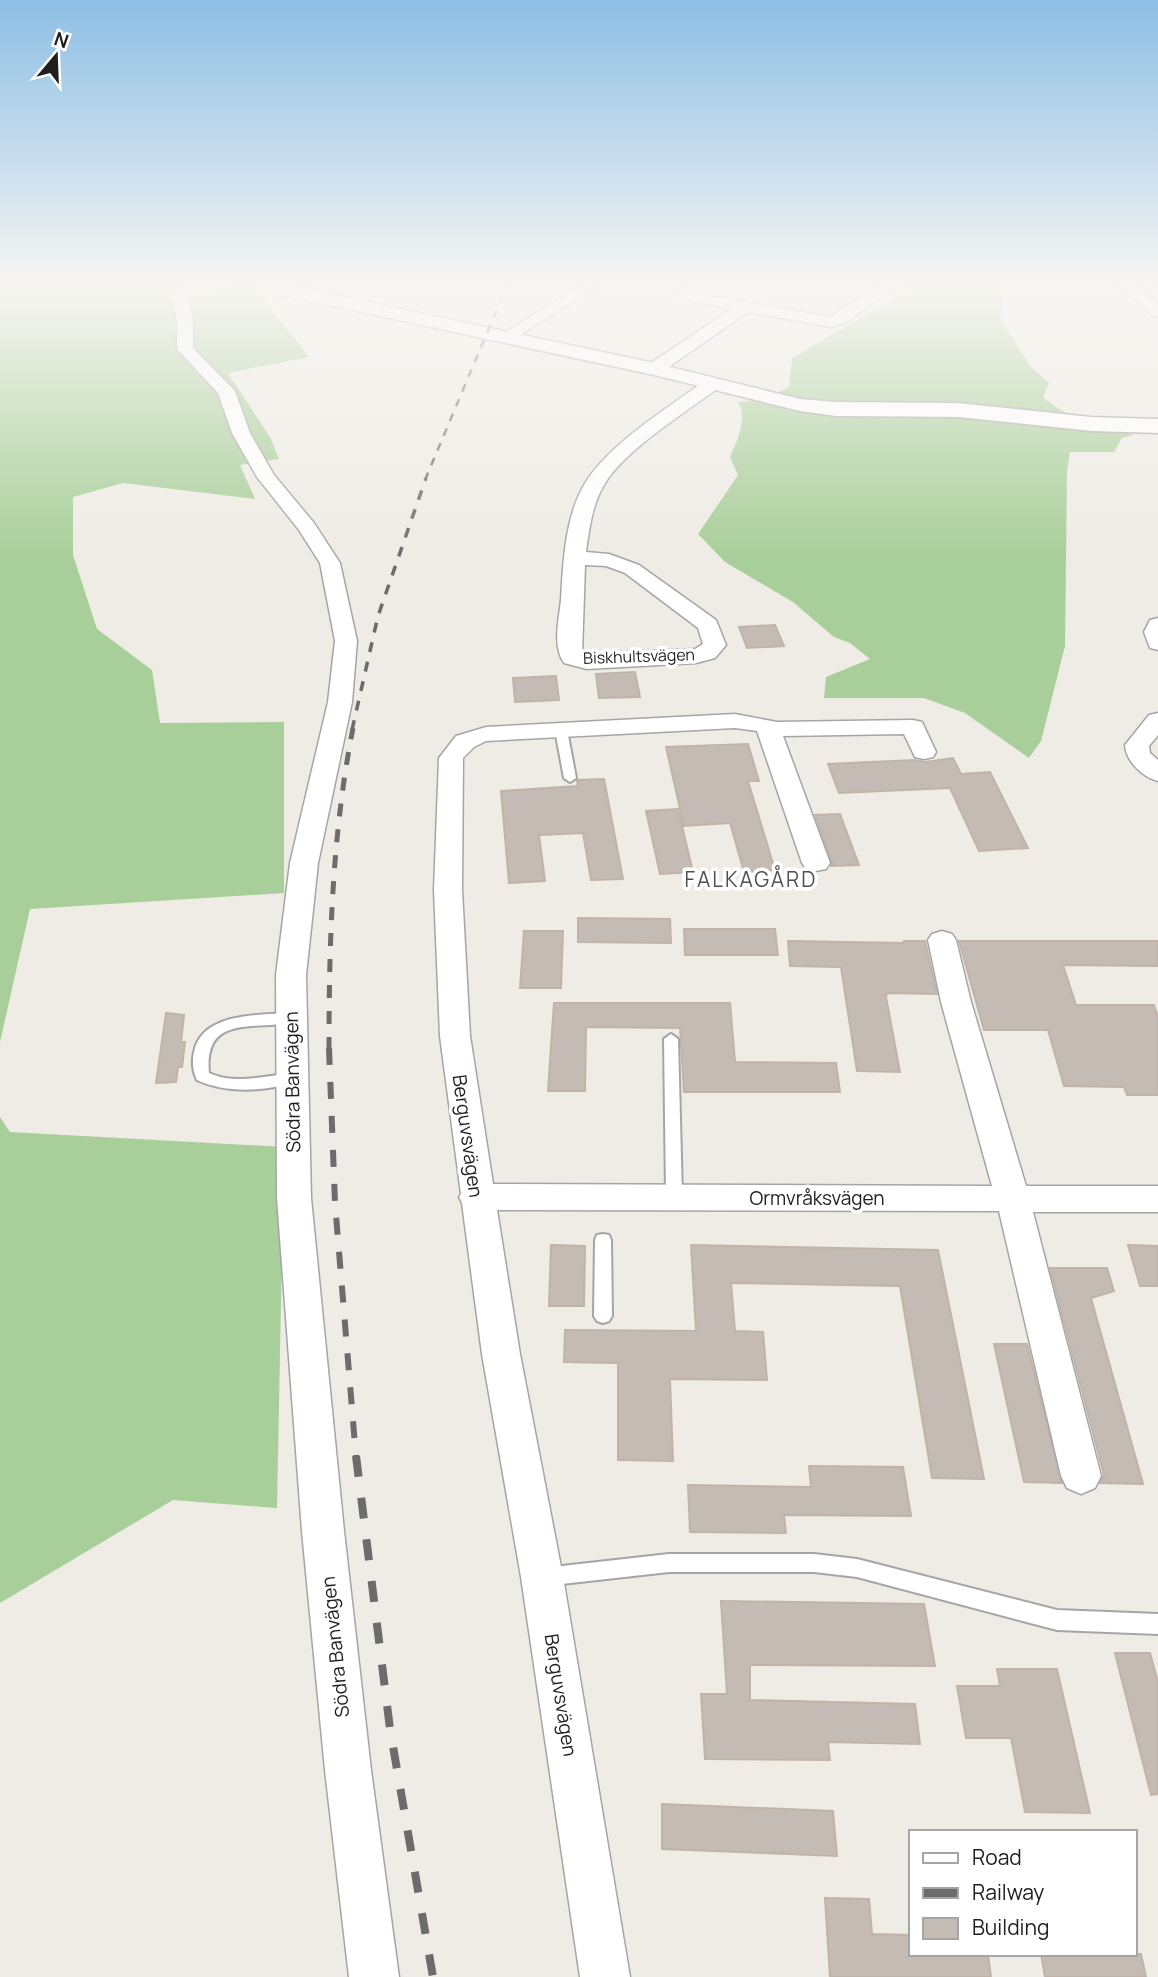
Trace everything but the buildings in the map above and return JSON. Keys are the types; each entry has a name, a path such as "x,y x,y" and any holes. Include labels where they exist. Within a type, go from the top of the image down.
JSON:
{"street":[{"name":"Södra Banvägen","path":"211,375 226,391 241,433 266,477 307,527 330,564 346,641 340,702 304,863 291,975 294,1198 323,1531 348,1770 374,1977"},
{"path":"678,375 800,405 836,409 958,410 1091,424 1158,426"},
{"name":"Biskhultsvägen","path":"577,558 609,560 632,569 708,625 715,645 707,653 696,656 586,662 572,658 569,649 571,598 577,558 589,497 614,460 712,384"},
{"path":"1158,625 1155,632 1158,641"},
{"path":"1158,720 1137,745 1138,755 1158,773"},
{"name":"Berguvsvägen","path":"605,1977 542,1577 501,1354 454,1036 448,890 451,758 458,745 468,738 486,734 734,721 767,725 768,729 913,727 924,752"},
{"path":"768,729 816,863"},
{"path":"942,940 956,1002 1013,1199 1081,1476"},
{"name":"Ormvråksvägen","path":"476,1197 1158,1199"}],"lane":[{"path":"561,730 570,778"},
{"path":"292,1018 225,1025 211,1033 202,1043 199,1056 202,1076 210,1081 240,1083 292,1078"},
{"path":"671,1039 674,1197"},
{"path":"603,1240 603,1316"},
{"path":"542,1577 669,1563 814,1563 857,1568 1057,1620 1158,1624"}],"green space":[{"path":"0,375 229,375 270,437 279,459 240,465 255,499 123,483 73,497 73,555 97,629 152,670 160,723 284,722 284,893 30,909 0,1042"},
{"path":"790,375 1040,375 1049,383 1043,397 1059,409 1133,435 1122,438 1114,452 1070,452 1067,471 1065,646 1041,741 1029,758 965,713 924,698 824,698 826,677 870,659 850,643 834,637 793,602 725,562 698,534 738,475 730,457 742,422 738,402 761,400 789,387"},
{"path":"0,1117 10,1132 284,1147 277,1508 173,1500 0,1603"}],"railway":[{"path":"425,480 469,375"},
{"path":"352,730 378,616 426,478"},
{"path":"329,1048 336,848 353,728"},
{"path":"329,1048 335,1203 356,1457"},
{"path":"356,1456 390,1729 433,1977"}],"district":[{"name":"FALKAGÅRD","path":"751,880"}]}
